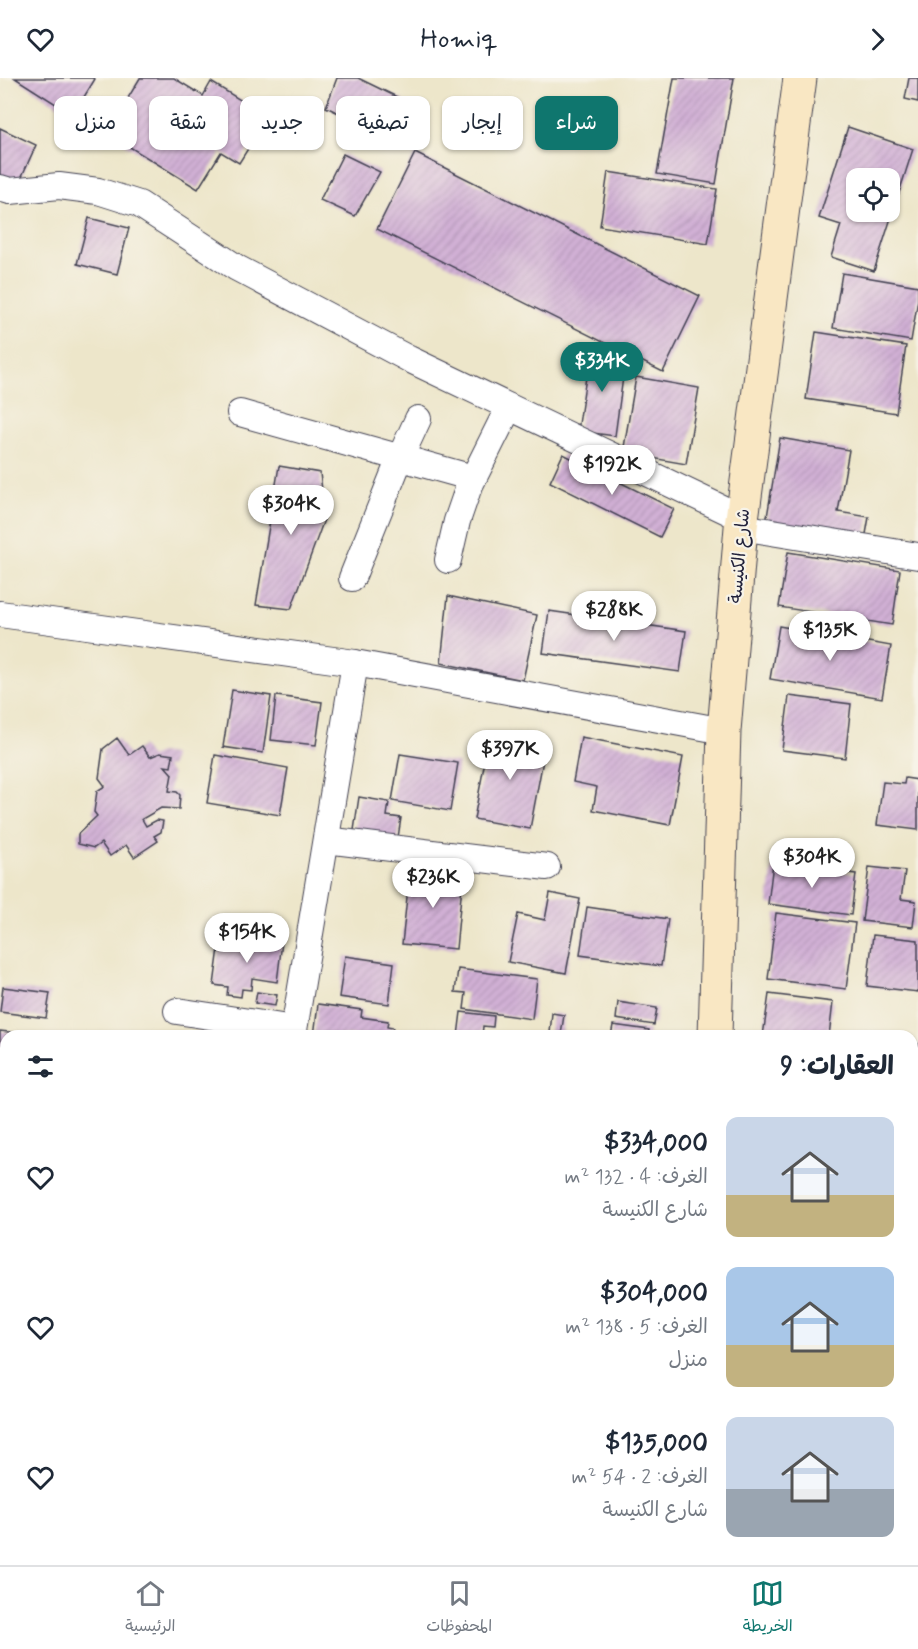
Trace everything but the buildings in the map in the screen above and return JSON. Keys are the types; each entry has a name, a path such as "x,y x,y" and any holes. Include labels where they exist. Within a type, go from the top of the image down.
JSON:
{"main road":[{"name":"شارع الكنيسة","path":"715,1030 724,732 741,522 800,78"}],"street":[{"path":"0,188 10,191 58,186 98,191 139,204 237,268 409,359 741,522 918,556"},
{"path":"448,560 457,521 473,478 509,407"},
{"path":"240,413 473,478"},
{"path":"352,578 418,419"},
{"path":"0,614 355,663 724,732"},
{"path":"294,1030 355,663"},
{"path":"326,840 547,867"},
{"path":"177,1011 278,1030"}]}
